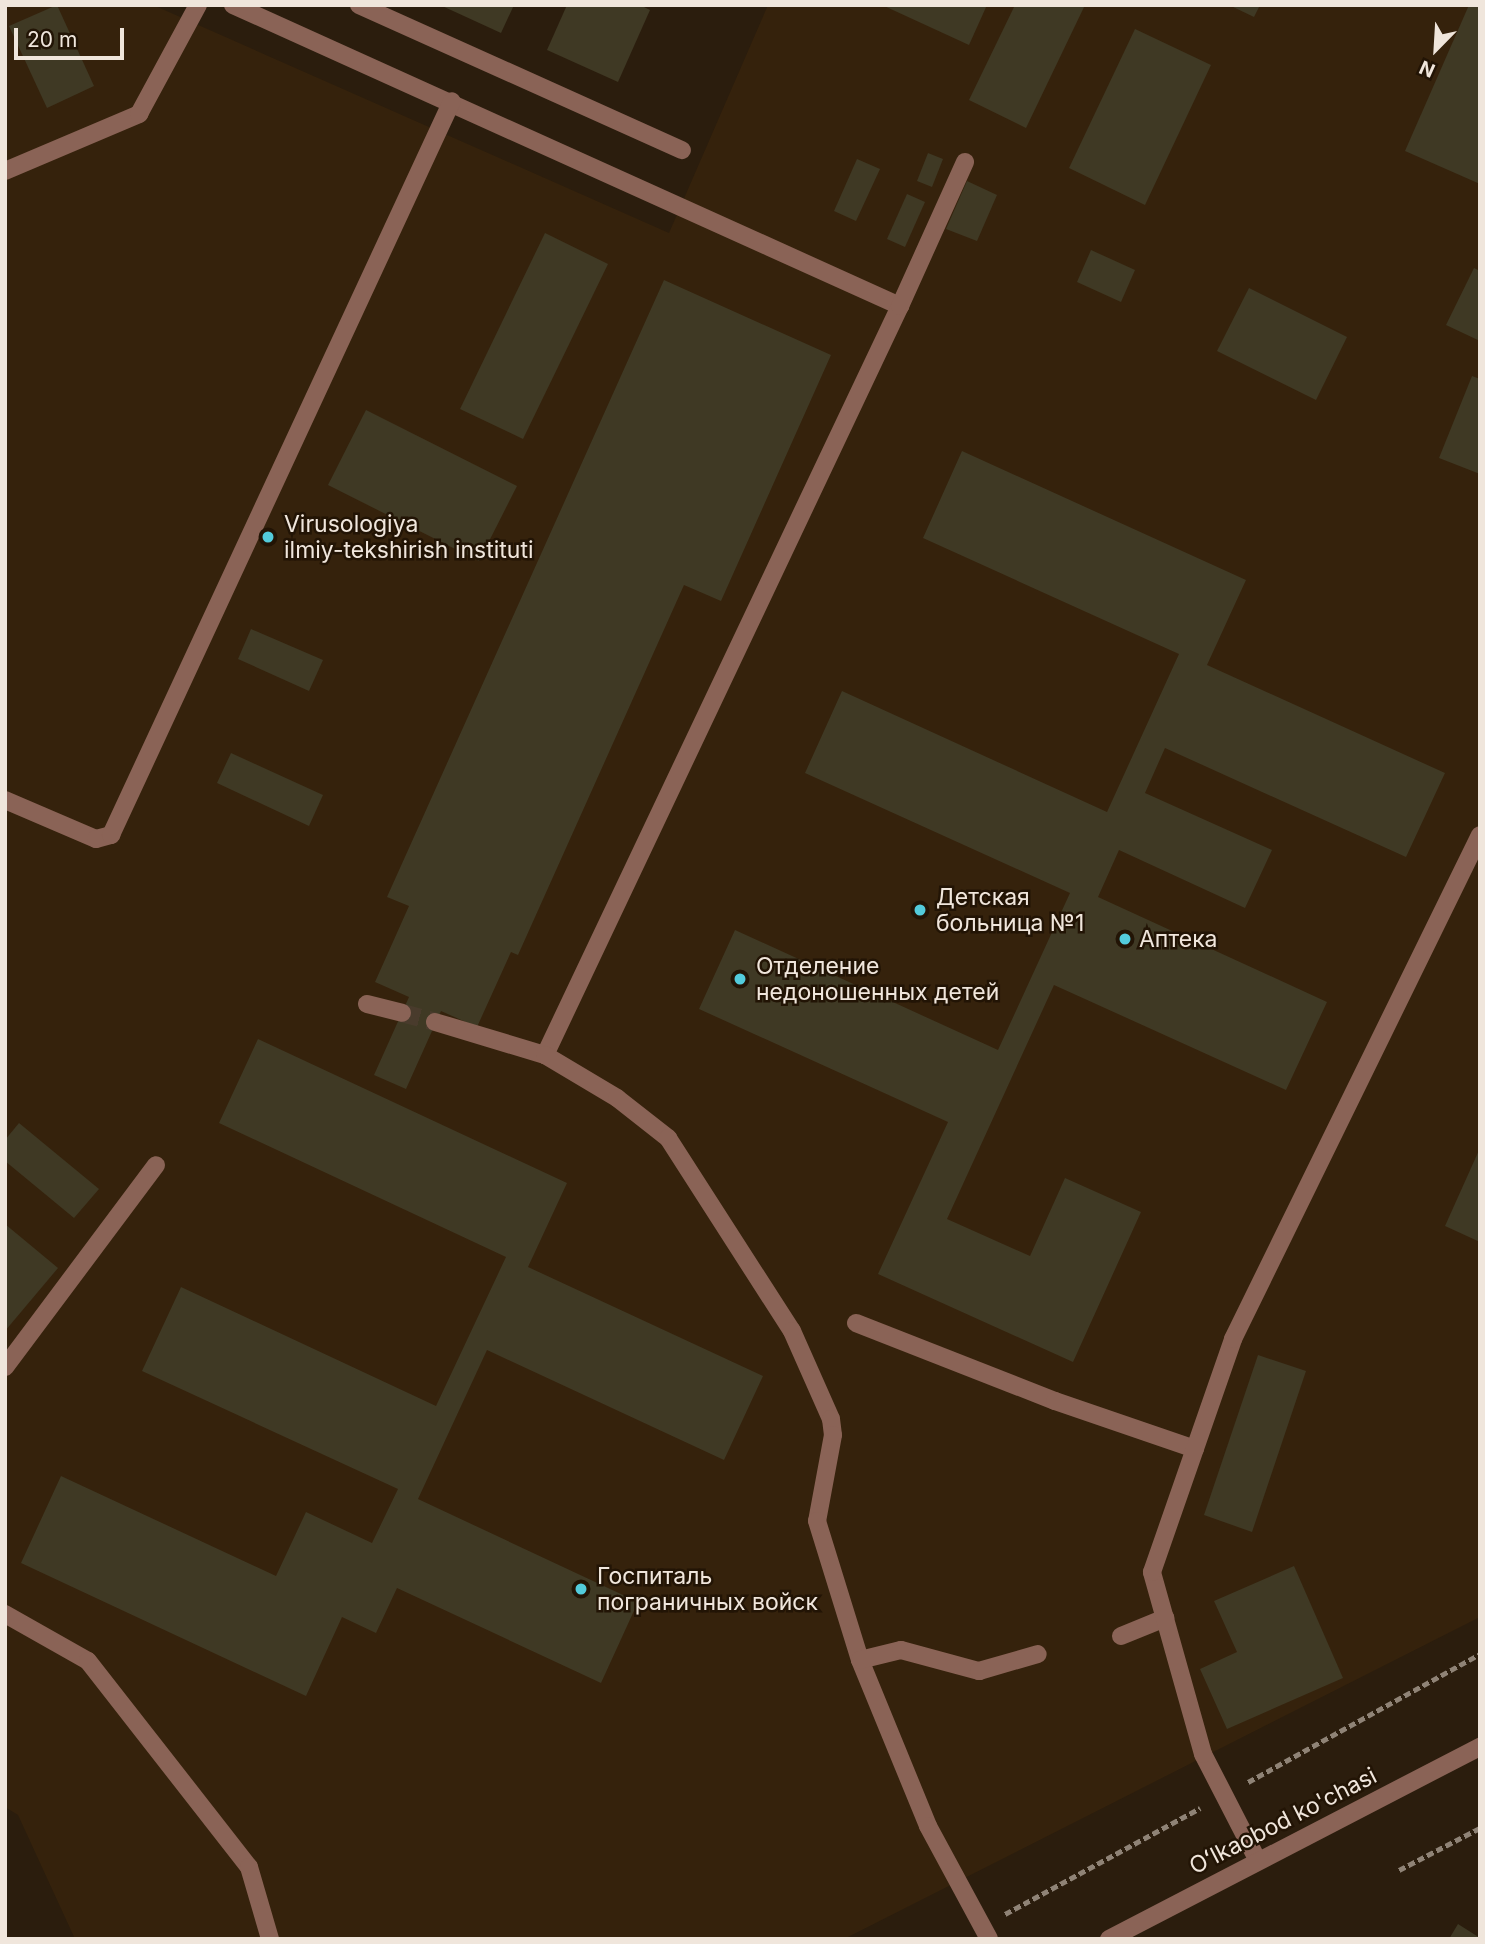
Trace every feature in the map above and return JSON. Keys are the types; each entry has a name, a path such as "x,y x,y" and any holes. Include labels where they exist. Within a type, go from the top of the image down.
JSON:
{"street":[{"path":"5,172 139,114 198,5"},
{"path":"233,5 900,306"},
{"path":"359,5 681,150"},
{"path":"5,800 96,839 111,835 452,102"},
{"path":"545,1055 900,306 965,162"},
{"path":"1258,1861 1203,1754 1152,1572 1233,1339 1480,835"},
{"path":"367,1004 402,1013"},
{"path":"435,1022 545,1055 617,1098 668,1138 792,1331 831,1419 833,1435 817,1521 860,1660 928,1826 989,1939"},
{"path":"5,1367 156,1165"},
{"path":"856,1323 1055,1401 1195,1449"},
{"path":"5,1614 88,1661 249,1867 270,1939"},
{"path":"1121,1636 1165,1618"},
{"path":"860,1660 901,1650 979,1671 1038,1654"},
{"name":"Oʻlkaobod ko'chasi","path":"1109,1939 1480,1747"}],"path":[{"path":"1399,1870 1480,1828"}],"shaded area":[{"name":"Детская больница №1","path":"5,5 153,5 669,233 768,5 1480,5 1480,1617 844,1939 75,1939 18,1815 5,1807"}],"building":[{"path":"57,5 94,86 47,108 9,26"},
{"path":"440,5 514,5 501,33"},
{"path":"567,5 640,5 650,10 618,82 547,50"},
{"path":"882,5 987,5 969,45"},
{"path":"1015,5 1085,5 1026,128 969,100"},
{"path":"1229,5 1260,5 1254,17"},
{"path":"1469,5 1480,5 1480,184 1405,151"},
{"path":"1135,29 1211,65 1145,205 1069,168"},
{"path":"928,153 943,159 932,187 917,181"},
{"path":"857,159 880,169 856,221 834,211"},
{"path":"967,181 997,195 977,241 946,229"},
{"path":"907,194 925,202 905,247 887,239"},
{"path":"545,233 608,264 523,439 460,409"},
{"path":"1091,250 1135,270 1121,302 1077,282"},
{"path":"1474,268 1480,271 1480,341 1446,325"},
{"path":"664,280 831,355 721,601 684,585 518,955 511,952 477,1027 441,1011 406,1089 374,1075 409,997 375,982 409,906 387,897"},
{"path":"1249,288 1347,337 1316,400 1217,351"},
{"path":"1472,376 1480,379 1480,474 1439,458"},
{"path":"366,410 517,486 479,561 328,485"},
{"path":"962,451 1246,580 1207,665 1445,773 1406,857 1165,748 1145,793 1272,850 1245,908 1119,850 1098,897 1327,1002 1286,1090 1054,985 947,1219 1030,1256 1065,1178 1141,1212 1073,1362 878,1274 948,1122 699,1009 735,930 998,1050 1070,893 805,773 842,691 1107,812 1179,654 923,538"},
{"path":"251,629 323,660 309,691 238,659"},
{"path":"231,753 323,795 309,826 217,783"},
{"path":"258,1039 567,1183 528,1267 763,1376 724,1460 487,1350 418,1499 638,1602 601,1683 397,1588 376,1633 342,1617 306,1696 21,1563 61,1476 276,1576 306,1512 372,1543 398,1489 142,1371 181,1287 436,1406 506,1257 219,1123"},
{"path":"19,1123 99,1189 74,1218 5,1161 5,1140"},
{"path":"1480,1148 1480,1242 1445,1226"},
{"path":"5,1224 58,1268 5,1331"},
{"path":"1258,1355 1306,1371 1252,1532 1204,1515"},
{"path":"1294,1566 1343,1678 1227,1729 1200,1669 1237,1652 1214,1601"},
{"path":"1458,1924 1480,1938 1480,1939 1449,1939"}],"tunnel":[{"path":"402,1013 435,1022"}],"place":[{"name":"Virusologiya ilmiy-tekshirish instituti","path":"268,537"},
{"name":"Детская больница №1","path":"920,910"},
{"name":"Аптека","path":"1125,939"},
{"name":"Отделение недоношенных детей","path":"740,979"},
{"name":"Госпиталь пограничных войск","path":"581,1589"}]}
